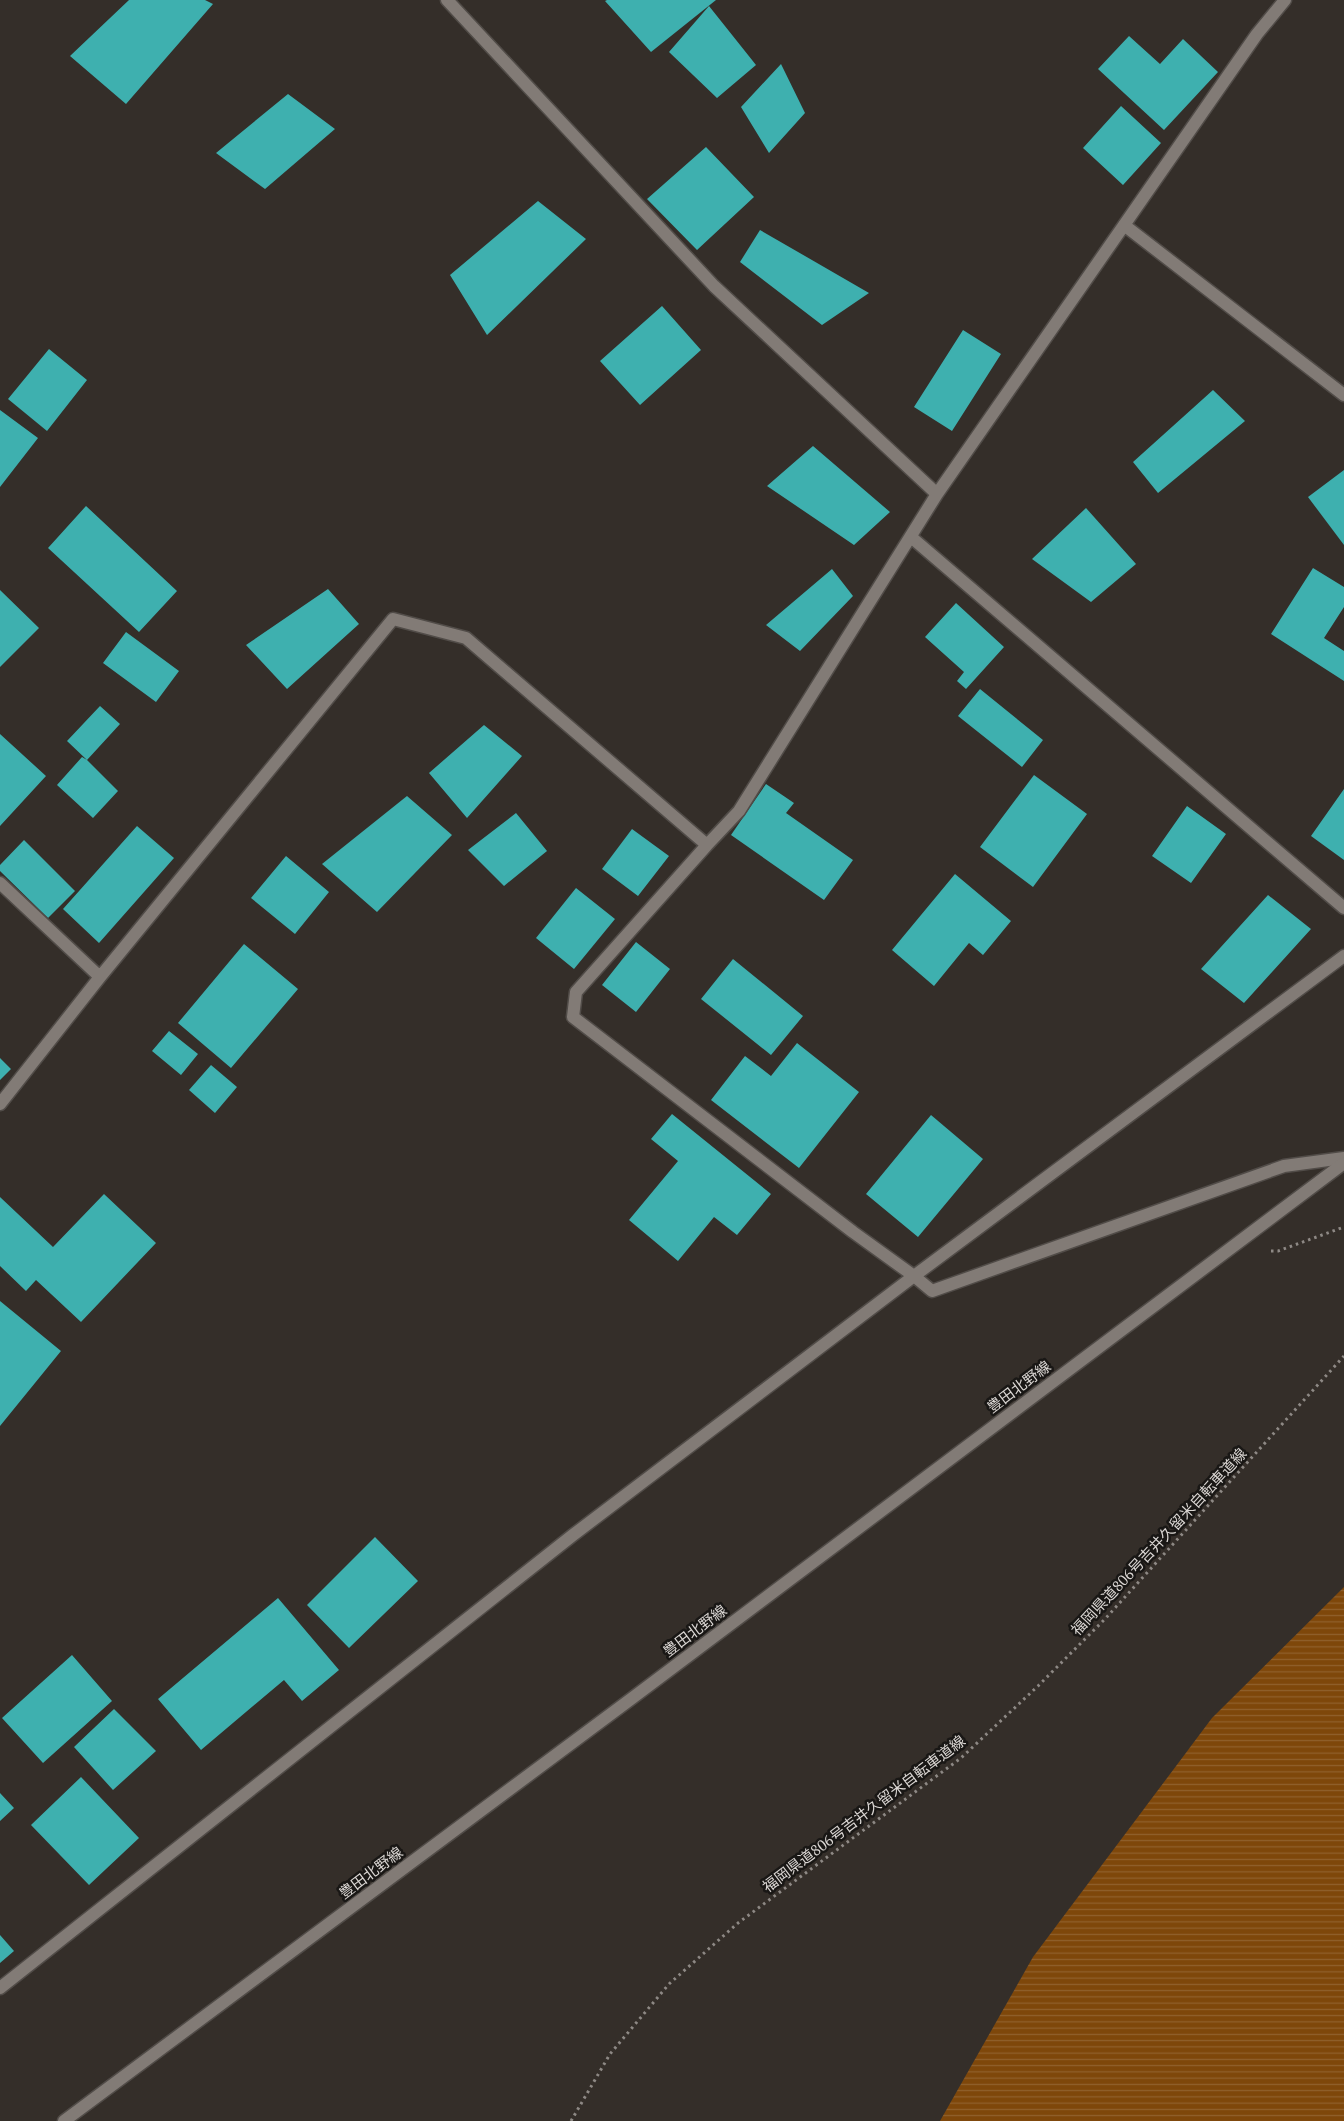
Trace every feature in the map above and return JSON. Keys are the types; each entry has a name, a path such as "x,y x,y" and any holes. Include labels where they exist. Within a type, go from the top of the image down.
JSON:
{"street":[{"path":"447,0 714,286 937,494"},
{"path":"1285,0 1257,34 937,494 739,811 576,992 572,1016 932,1291 1284,1166 1344,1158"},
{"path":"1124,225 1344,395"},
{"path":"911,537 1344,908"},
{"path":"0,1104 100,977 393,618 466,638 707,845"},
{"path":"0,883 100,977"},
{"path":"0,1988 573,1535 914,1276 1344,956"},
{"name":"豊田北野線","path":"64,2121 639,1693 1344,1163"}],"path":[{"path":"1269,1251 1278,1250 1344,1227"},
{"name":"福岡県道806号吉井久留米自転車道線","path":"571,2121 610,2054 669,1984 738,1922 961,1758 1038,1686 1105,1619 1344,1356"}],"shaded area":[{"path":"1344,1587 1344,2121 940,2121 1033,1957 1212,1718"}],"building":[{"path":"129,0 205,0 213,4 126,104 70,56"},
{"path":"716,0 651,52 605,1"},
{"path":"709,6 756,65 717,98 669,52"},
{"path":"1129,36 1160,64 1183,39 1218,72 1164,130 1098,69"},
{"path":"781,64 805,113 769,153 741,107"},
{"path":"288,94 335,129 265,189 216,153"},
{"path":"1121,106 1161,143 1123,185 1083,148"},
{"path":"706,147 754,197 697,250 647,199"},
{"path":"538,201 586,239 487,335 450,275"},
{"path":"760,230 869,293 822,325 740,262"},
{"path":"662,306 701,350 640,405 600,361"},
{"path":"963,330 1001,354 952,431 914,407"},
{"path":"49,349 87,380 47,431 8,399"},
{"path":"1213,390 1245,421 1158,493 1133,462"},
{"path":"0,410 38,438 0,487"},
{"path":"813,446 890,512 854,545 767,486"},
{"path":"1344,470 1344,545 1308,497"},
{"path":"86,506 177,591 139,632 48,548"},
{"path":"1086,508 1136,564 1091,602 1032,559"},
{"path":"1313,568 1344,587 1344,607 1324,638 1344,651 1344,681 1271,634"},
{"path":"832,569 853,596 800,651 766,625"},
{"path":"328,589 359,624 287,689 246,645"},
{"path":"0,590 39,628 0,667"},
{"path":"956,603 1004,647 966,689 957,681 964,672 925,637"},
{"path":"126,632 179,671 156,702 103,663"},
{"path":"980,689 1043,740 1022,767 958,716"},
{"path":"100,706 120,724 87,760 67,741"},
{"path":"484,725 522,756 467,818 429,773"},
{"path":"0,734 46,776 0,826"},
{"path":"82,757 118,791 93,818 57,785"},
{"path":"1034,775 1087,814 1033,887 980,847"},
{"path":"766,784 794,803 786,813 853,860 824,900 731,835"},
{"path":"1344,789 1344,860 1311,836"},
{"path":"407,796 452,835 377,912 322,864"},
{"path":"1187,806 1226,834 1191,883 1152,856"},
{"path":"516,813 547,851 504,886 468,850"},
{"path":"137,826 174,858 99,943 63,909"},
{"path":"632,829 669,856 638,896 602,869"},
{"path":"24,840 75,891 48,918 0,871 0,865"},
{"path":"286,856 329,892 295,934 251,898"},
{"path":"955,874 1011,921 983,955 969,943 934,986 892,950"},
{"path":"576,888 615,919 574,969 536,938"},
{"path":"1268,895 1311,929 1244,1003 1201,969"},
{"path":"636,942 670,969 636,1012 602,985"},
{"path":"244,944 298,989 231,1068 178,1023"},
{"path":"733,959 803,1016 771,1055 701,999"},
{"path":"169,1031 198,1054 181,1075 152,1051"},
{"path":"797,1043 859,1092 799,1168 711,1100 745,1056 771,1076"},
{"path":"0,1058 11,1069 0,1080"},
{"path":"211,1065 237,1087 215,1113 189,1090"},
{"path":"672,1114 771,1194 737,1235 714,1217 678,1261 629,1220 678,1161 651,1139"},
{"path":"931,1115 983,1159 918,1237 866,1194"},
{"path":"104,1194 156,1243 81,1322 36,1280 26,1291 0,1266 0,1197 53,1247"},
{"path":"0,1301 61,1351 0,1426"},
{"path":"375,1537 418,1581 349,1648 307,1605"},
{"path":"278,1598 339,1670 302,1701 284,1680 201,1750 158,1699"},
{"path":"72,1655 112,1701 43,1763 2,1718"},
{"path":"114,1709 156,1751 113,1790 74,1747"},
{"path":"81,1777 139,1838 89,1885 31,1825"},
{"path":"0,1793 14,1808 0,1821"},
{"path":"0,1935 14,1951 0,1963"}]}
